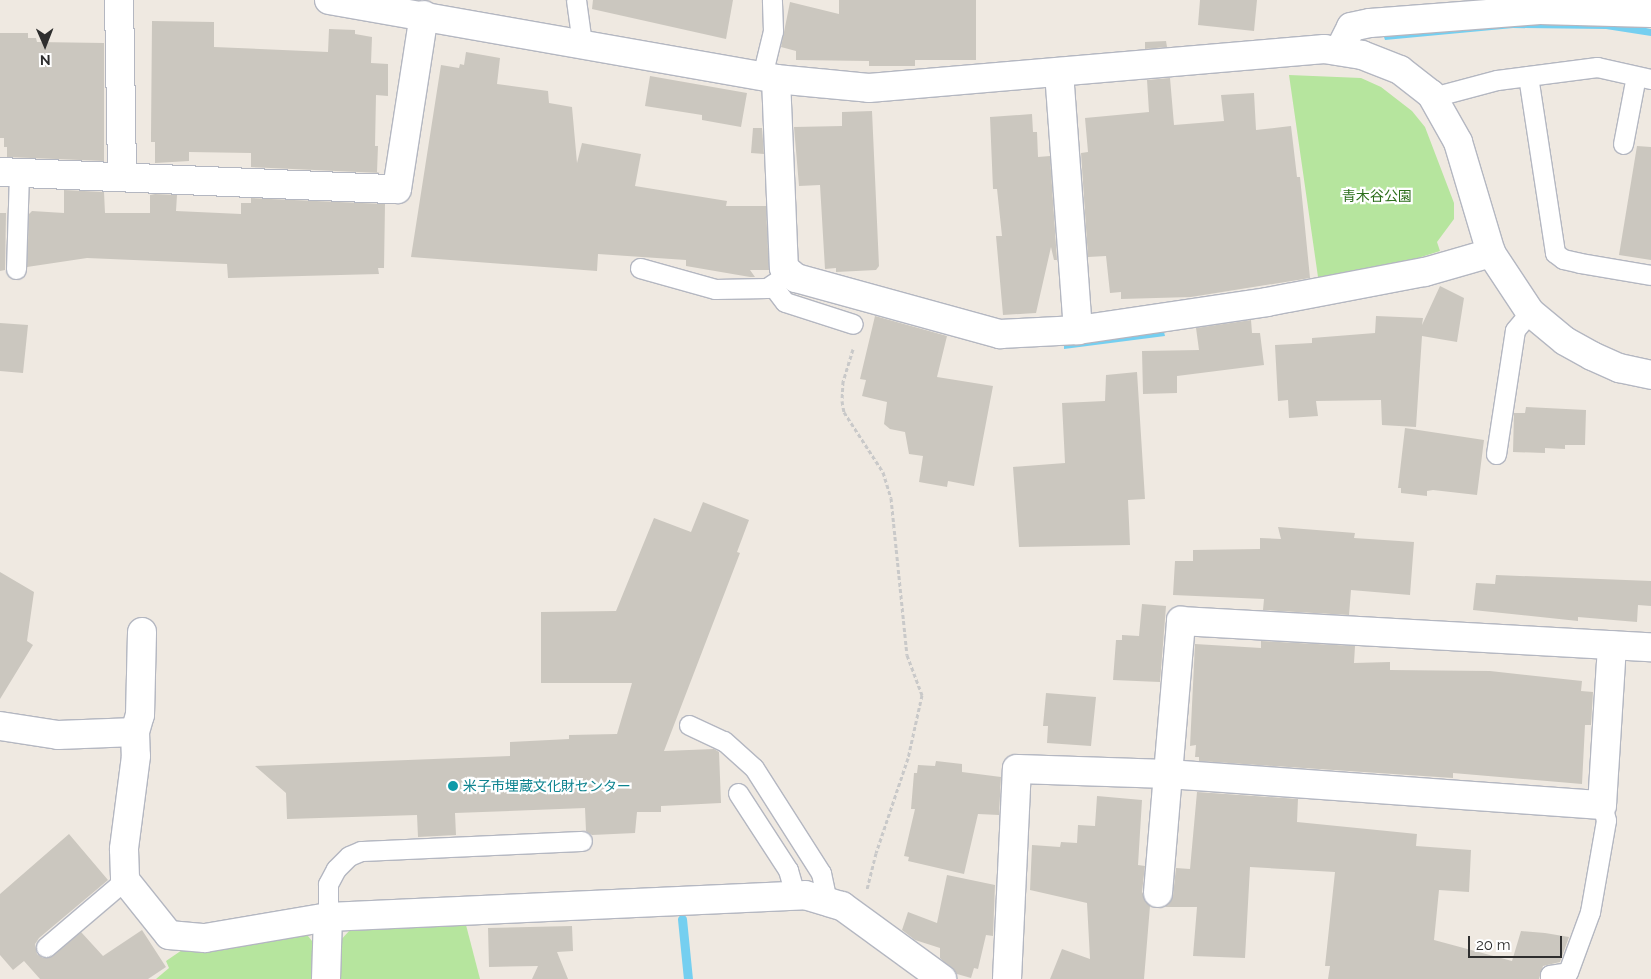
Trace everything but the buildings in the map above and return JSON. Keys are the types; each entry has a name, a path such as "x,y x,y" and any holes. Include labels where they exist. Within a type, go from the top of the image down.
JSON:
{"street":[{"path":"119,0 122,177"},
{"path":"329,0 582,43 769,78 869,88 1324,49 1362,55 1400,70 1433,97 1458,142 1491,253 1530,312 1565,341 1592,356 1619,368 1651,375"},
{"path":"1339,51 1351,27 1370,23 1540,10 1651,13"},
{"path":"10,173 398,189 424,15"},
{"path":"1059,72 1078,330"},
{"path":"769,78 784,268 781,279 796,278 1000,334 1078,330 1267,302 1425,272 1491,253"},
{"path":"1158,893 1181,620 1651,647"},
{"path":"142,632 140,715 136,732 136,756 124,849 125,880 170,935 205,938 328,917 795,895 842,906 942,979"},
{"path":"1007,979 1017,769 1168,774 1602,805 1612,645"},
{"path":"0,726 58,735 136,732"},
{"path":"326,979 328,917"}],"lane":[{"path":"576,0 582,43"},
{"path":"769,78 773,31 772,0"},
{"path":"1433,97 1466,86 1597,67 1644,77 1623,144"},
{"path":"1528,76 1555,253 1563,259 1580,263 1651,275"},
{"path":"10,173 16,270"},
{"path":"640,268 715,289 781,279 785,302 853,324"},
{"path":"1496,454 1515,330 1530,312"},
{"path":"689,725 724,741 754,768 822,873 827,901"},
{"path":"738,793 788,870 795,895"},
{"path":"1550,979 1550,975 1568,972 1590,912 1606,820 1602,805"},
{"path":"328,917 328,884 336,869 349,856 361,851 582,840"},
{"path":"46,947 125,880"}],"path":[{"path":"853,324 855,338 843,381 842,402 851,424 883,472 891,498 907,655 922,695 908,758 876,854 858,918"}],"green space":[{"name":"青木谷公園","path":"1289,75 1361,78 1381,87 1412,111 1425,127 1454,203 1454,219 1437,242 1440,251 1390,267 1318,277"},
{"path":"466,925 480,979 338,979 338,943 350,930"},
{"path":"304,931 316,946 316,979 156,979 169,968 166,961 185,948"}],"water":[{"path":"1480,23 1630,25 1651,29 1651,36 1606,29 1513,28 1385,40 1383,34"},
{"path":"1164,332 1165,336 1064,349 1064,344"}],"waterway":[{"path":"682,919 688,979"}],"place":[{"name":"米子市埋蔵文化財センター","path":"453,786"}]}
